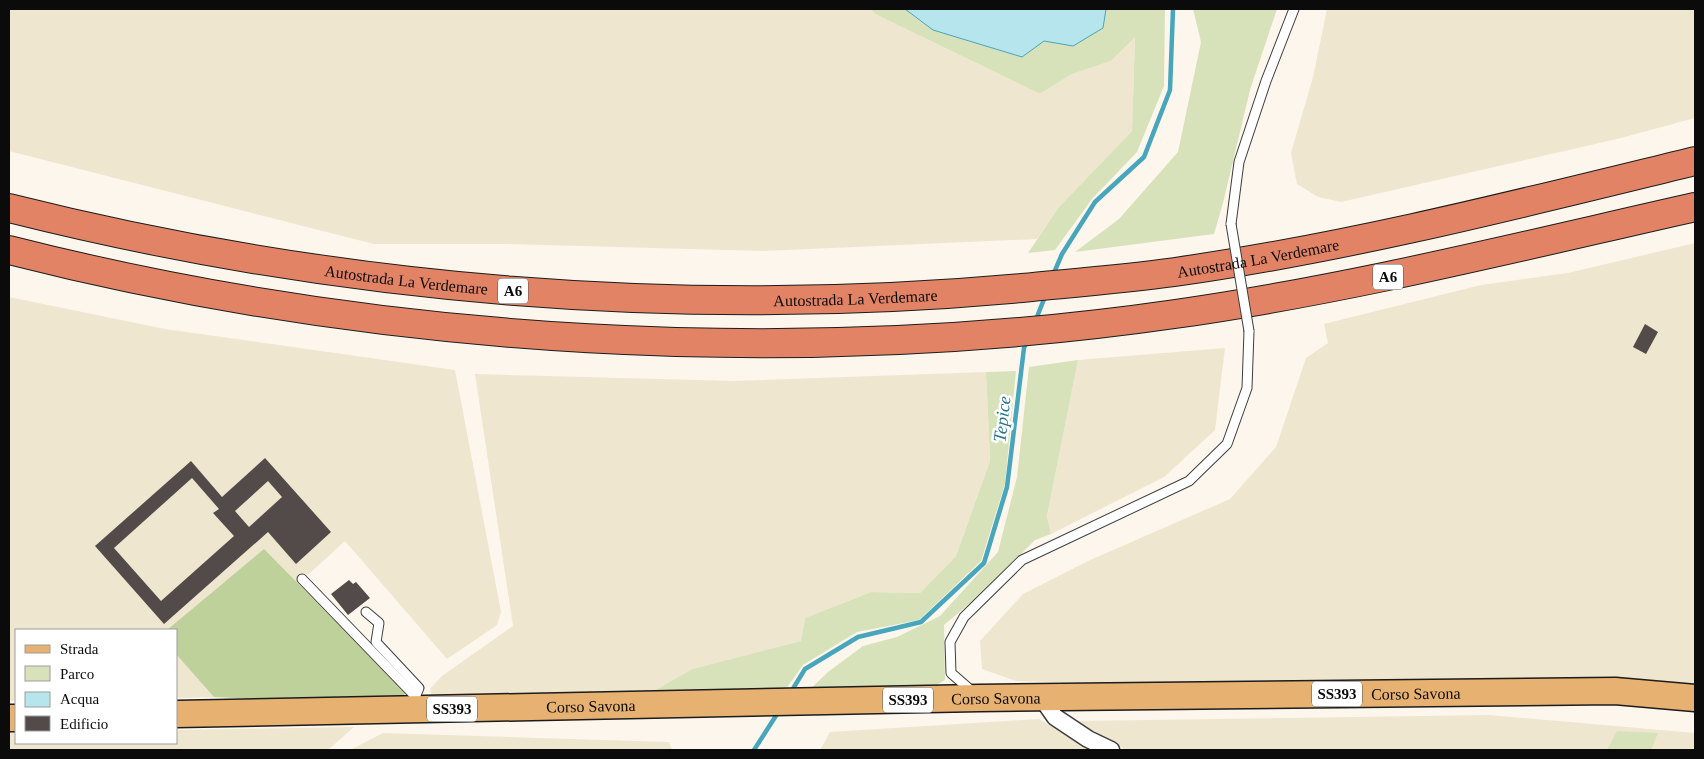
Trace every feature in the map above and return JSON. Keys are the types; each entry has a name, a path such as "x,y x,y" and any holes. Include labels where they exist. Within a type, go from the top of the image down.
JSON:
{"highway":[{"name":"Autostrada La Verdemare","path":"9,208 183,248 309,268 464,287 563,296 752,301 866,299 1023,288 1172,273 1275,256 1401,232 1695,162"},
{"name":"A6","path":"9,250 167,286 290,308 386,320 480,329 674,341 896,340 1077,327 1268,299 1408,274 1695,206"}],"main road":[{"name":"Corso Savona","path":"178,714 413,703 727,704 979,698 1615,690 1695,698"}],"street":[{"path":"1041,698 1055,717 1088,739 1110,750"}],"lane":[{"path":"979,698 952,673 950,642 964,617 1022,560 1189,481 1227,444 1247,388 1249,331 1232,224 1239,162 1266,80 1294,9"},
{"path":"302,579 413,703 418,688 376,642 379,624 366,612"}],"shaded area":[{"path":"9,9 870,9 877,15 1040,94 1072,74 1111,61 1135,36 1132,131 1058,208 1037,239 763,251 505,244 374,244 9,151"},
{"path":"1327,9 1695,9 1695,118 1617,139 1341,202 1318,197 1297,184 1291,153 1313,77"},
{"path":"1695,243 1695,687 1263,687 1016,681 982,669 980,641 1023,594 1088,561 1230,499 1276,447 1306,358 1328,343 1324,324 1481,285 1568,273"},
{"path":"9,297 165,329 455,370 501,612 497,625 447,659 345,541 299,583 406,693 178,698 178,629 15,629 15,701 9,701"},
{"path":"1225,348 1215,430 1164,477 1051,534 1047,516 1078,360"},
{"path":"986,372 990,461 956,556 920,593 871,592 805,618 801,641 692,669 645,696 432,698 430,689 442,676 513,626 475,374 735,381"},
{"path":"1489,715 1695,733 1695,750 1126,750 1077,721"},
{"path":"1039,719 1092,750 820,750 830,732"},
{"path":"354,727 328,750 9,750 9,732 15,732 15,744 178,744 178,730"},
{"path":"383,733 669,742 672,750 350,750"}],"green space":[{"path":"870,9 1165,9 1164,86 1137,152 1092,199 1055,250 1028,253 1058,208 1132,131 1135,37 1111,61 1072,74 1040,94 877,15"},
{"path":"1193,9 1277,9 1250,90 1214,234 1075,252 1119,219 1178,152 1201,42"},
{"path":"1078,360 1047,516 1051,534 1035,540 981,594 944,625 945,680 928,690 807,692 828,672 863,646 897,637 940,616 998,552 1017,477 1029,367"},
{"path":"1016,371 1005,484 981,561 919,620 857,632 803,665 783,693 645,696 692,669 801,641 805,618 871,592 920,593 956,556 990,461 986,372"},
{"path":"264,549 406,693 391,705 214,697 178,656 178,629 168,629"},
{"path":"1617,731 1658,733 1651,750 1607,750"}],"water":[{"path":"905,9 1106,9 1103,28 1073,46 1044,41 1022,57 933,30"}],"building":[{"path":"1645,324 1658,332 1646,354 1633,347"},
{"path":"265,458 331,532 296,564 268,532 164,624 95,546 191,461 222,497","holes":["192,478 219,509 213,513 234,536 161,601 114,548","268,481 282,497 249,527 235,511"]},
{"path":"349,580 353,584 356,582 370,598 348,615 331,594"}],"waterway":[{"name":"Tepice","path":"1053,275 1062,254 1095,202 1144,157 1170,90 1173,9"},
{"name":"Tepice","path":"1035,322 1046,294"},
{"name":"Tepice","path":"791,692 805,669 858,637 921,622 984,563 1007,487 1024,348 1027,341"},
{"name":"Tepice","path":"754,750 779,711"}]}
